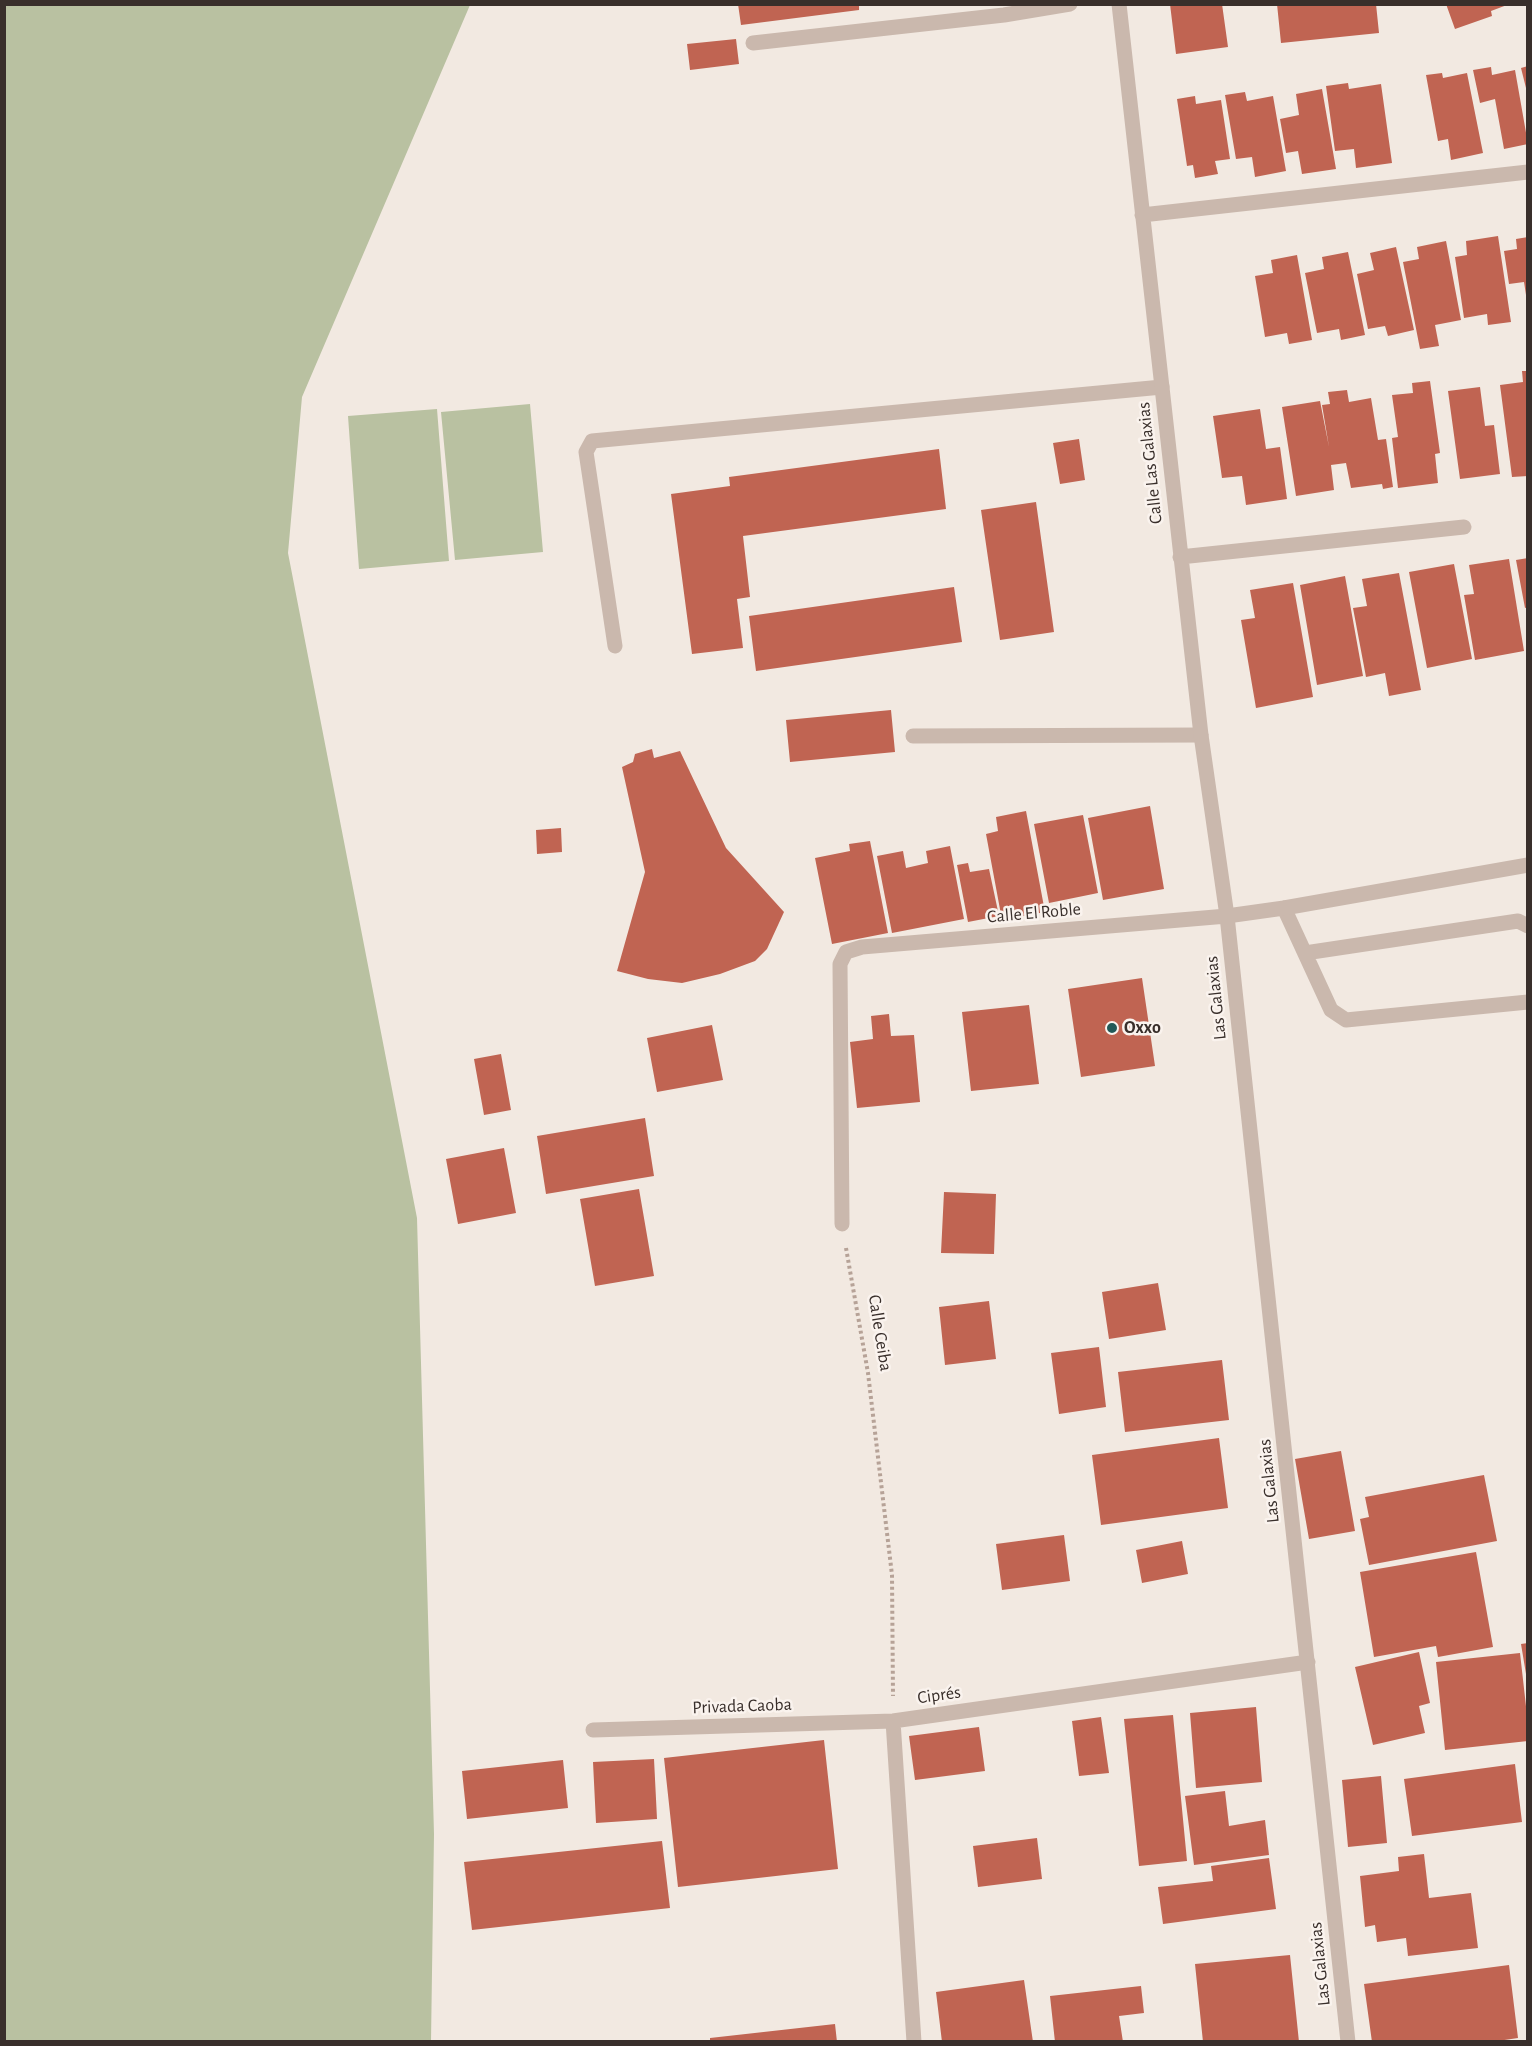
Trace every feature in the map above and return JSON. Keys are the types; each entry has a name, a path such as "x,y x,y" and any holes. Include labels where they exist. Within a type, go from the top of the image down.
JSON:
{"street":[{"path":"753,43 1004,15 1070,4"},
{"name":"Calle Las Galaxias","path":"1119,4 1201,735 1227,916"},
{"path":"1142,215 1527,172"},
{"path":"615,646 586,452 592,441 615,437 1161,387"},
{"path":"1180,556 1464,527"},
{"path":"913,736 1201,735"},
{"name":"Calle El Roble","path":"842,1224 840,964 846,952 862,947 1227,916 1527,866"},
{"path":"1284,908 1331,1011 1346,1020 1527,1002"},
{"name":"Las Galaxias","path":"1227,916 1348,2042"},
{"path":"1305,953 1518,921 1527,926"},
{"name":"Ciprés","path":"893,1721 1308,1662"},
{"path":"893,1721 914,2042"},
{"name":"Privada Caoba","path":"593,1730 893,1721"}],"path":[{"name":"Calle Ceiba","path":"842,1224 868,1373 892,1575 893,1721"}],"green space":[{"path":"5,4 470,5 302,397 288,553 417,1218 434,1834 431,2041 5,2041"},
{"path":"530,404 543,552 455,560 441,412"},
{"path":"437,409 449,561 359,569 348,416"}],"building":[{"path":"738,4 859,4 859,10 741,25"},
{"path":"1170,4 1222,4 1228,47 1176,54"},
{"path":"1277,4 1376,4 1379,33 1281,43"},
{"path":"1446,4 1507,5 1491,11 1492,16 1455,29"},
{"path":"736,39 739,64 690,70 687,44"},
{"path":"1528,66 1528,92 1527,92 1521,68"},
{"path":"1491,67 1492,75 1515,70 1528,144 1504,149 1495,99 1480,103 1473,70"},
{"path":"1442,73 1443,78 1467,73 1483,153 1451,160 1448,139 1438,141 1426,75"},
{"path":"1348,83 1349,89 1381,84 1392,163 1356,168 1354,149 1335,151 1326,86"},
{"path":"1322,89 1336,169 1302,174 1298,151 1286,153 1280,119 1299,115 1296,94"},
{"path":"1245,92 1247,101 1273,96 1286,171 1255,177 1252,157 1236,159 1225,95"},
{"path":"1195,96 1196,104 1221,100 1230,159 1215,161 1218,174 1195,178 1193,165 1187,166 1177,99"},
{"path":"1498,236 1511,322 1488,325 1487,314 1464,318 1455,257 1467,255 1466,241"},
{"path":"1528,237 1528,295 1526,295 1524,282 1509,284 1504,251 1517,249 1516,239"},
{"path":"1446,241 1461,320 1435,325 1439,346 1420,349 1403,262 1419,259 1417,247"},
{"path":"1396,247 1414,330 1388,336 1385,326 1368,329 1357,274 1374,270 1370,253"},
{"path":"1348,252 1365,335 1341,340 1339,329 1317,333 1305,273 1324,269 1322,257"},
{"path":"1297,255 1312,340 1289,344 1287,333 1265,337 1255,276 1273,273 1271,260"},
{"path":"1522,371 1528,371 1528,476 1512,477 1500,385 1523,382"},
{"path":"1430,381 1440,453 1435,454 1438,483 1398,488 1392,438 1398,437 1392,395 1413,393 1412,383"},
{"path":"1480,387 1485,426 1494,425 1500,474 1460,479 1448,391"},
{"path":"1347,390 1349,402 1371,398 1378,440 1386,439 1393,487 1383,489 1382,484 1351,488 1346,463 1331,465 1334,490 1296,496 1282,407 1320,401 1329,447 1322,405 1330,404 1328,392"},
{"path":"1260,409 1266,449 1280,447 1287,499 1246,505 1242,476 1222,478 1213,416"},
{"path":"1079,439 1085,480 1060,484 1053,443"},
{"path":"939,449 946,509 743,536 750,597 737,599 743,648 692,654 671,494 730,486 729,477"},
{"path":"1036,502 1054,632 1000,640 981,510"},
{"path":"1528,558 1528,607 1525,608 1516,560"},
{"path":"1509,559 1524,651 1475,660 1464,595 1474,594 1469,565"},
{"path":"1454,564 1472,659 1427,668 1409,572"},
{"path":"1399,573 1421,690 1389,696 1385,673 1366,677 1353,608 1367,606 1362,579"},
{"path":"1345,576 1363,676 1317,685 1300,585"},
{"path":"1293,583 1313,697 1256,708 1241,620 1255,618 1250,590"},
{"path":"954,587 962,642 756,671 749,616"},
{"path":"891,710 895,752 790,762 786,720"},
{"path":"652,749 654,758 680,751 726,848 784,912 767,949 755,961 720,974 682,983 648,979 617,971 645,872 622,767 633,762 635,754"},
{"path":"1150,806 1164,889 1103,900 1088,818"},
{"path":"1026,811 1045,912 1002,920 986,834 998,831 996,817"},
{"path":"1083,815 1098,893 1049,903 1034,824"},
{"path":"561,828 562,852 537,854 536,830"},
{"path":"870,841 888,933 832,944 815,858 850,851 849,844"},
{"path":"950,846 964,919 892,933 877,856 903,851 906,868 928,863 926,851"},
{"path":"968,863 970,872 989,869 999,916 968,922 957,865"},
{"name":"Oxxo","path":"1142,978 1155,1066 1081,1077 1068,989"},
{"path":"1029,1005 1039,1084 971,1091 962,1012"},
{"path":"889,1014 891,1036 914,1035 920,1102 857,1108 850,1042 873,1039 871,1016"},
{"path":"712,1025 723,1080 657,1092 647,1038"},
{"path":"501,1054 511,1110 484,1115 474,1059"},
{"path":"645,1118 654,1176 546,1194 537,1136"},
{"path":"504,1148 516,1213 458,1224 446,1159"},
{"path":"639,1189 654,1276 595,1286 580,1199"},
{"path":"944,1192 996,1194 994,1254 941,1253"},
{"path":"1158,1283 1166,1330 1109,1339 1102,1292"},
{"path":"989,1301 996,1359 945,1365 939,1307"},
{"path":"1099,1347 1106,1407 1059,1414 1051,1353"},
{"path":"1222,1360 1229,1420 1125,1432 1118,1372"},
{"path":"1219,1438 1228,1508 1101,1525 1092,1455"},
{"path":"1341,1451 1355,1531 1309,1539 1295,1459"},
{"path":"1484,1475 1497,1541 1369,1565 1360,1519 1369,1517 1365,1497"},
{"path":"1064,1535 1070,1581 1002,1590 996,1544"},
{"path":"1182,1541 1188,1574 1142,1583 1136,1550"},
{"path":"1476,1552 1493,1647 1438,1657 1436,1646 1374,1657 1360,1572"},
{"path":"1528,1643 1528,1674 1526,1674 1521,1644"},
{"path":"1419,1652 1430,1703 1419,1706 1425,1733 1373,1745 1355,1667"},
{"path":"1520,1653 1528,1741 1445,1750 1436,1662"},
{"path":"1256,1707 1262,1782 1196,1788 1190,1713"},
{"path":"1173,1715 1187,1861 1139,1866 1124,1719"},
{"path":"1101,1717 1109,1773 1079,1776 1072,1721"},
{"path":"979,1727 985,1771 915,1780 909,1736"},
{"path":"824,1740 838,1869 678,1887 664,1758"},
{"path":"654,1759 657,1819 596,1823 593,1762"},
{"path":"563,1760 568,1808 467,1819 462,1771"},
{"path":"1515,1764 1522,1822 1412,1836 1404,1779"},
{"path":"1381,1776 1387,1843 1348,1847 1342,1780"},
{"path":"1225,1791 1229,1826 1265,1820 1269,1855 1194,1865 1185,1796"},
{"path":"1037,1838 1042,1879 978,1887 973,1846"},
{"path":"662,1841 670,1908 472,1930 464,1862"},
{"path":"1424,1854 1429,1898 1471,1893 1478,1948 1408,1956 1406,1938 1377,1942 1375,1925 1365,1927 1360,1876 1399,1871 1398,1857"},
{"path":"1269,1858 1276,1909 1163,1924 1158,1887 1213,1881 1211,1866"},
{"path":"1290,1955 1299,2042 1203,2042 1195,1964"},
{"path":"1509,1965 1518,2038 1491,2042 1372,2042 1364,1984"},
{"path":"1024,1980 1033,2042 942,2042 936,1992"},
{"path":"1141,1986 1144,2013 1119,2016 1123,2042 1055,2042 1050,1996"},
{"path":"835,2024 837,2042 710,2042 710,2038"}],"place":[{"name":"Oxxo","path":"1112,1028"}]}
